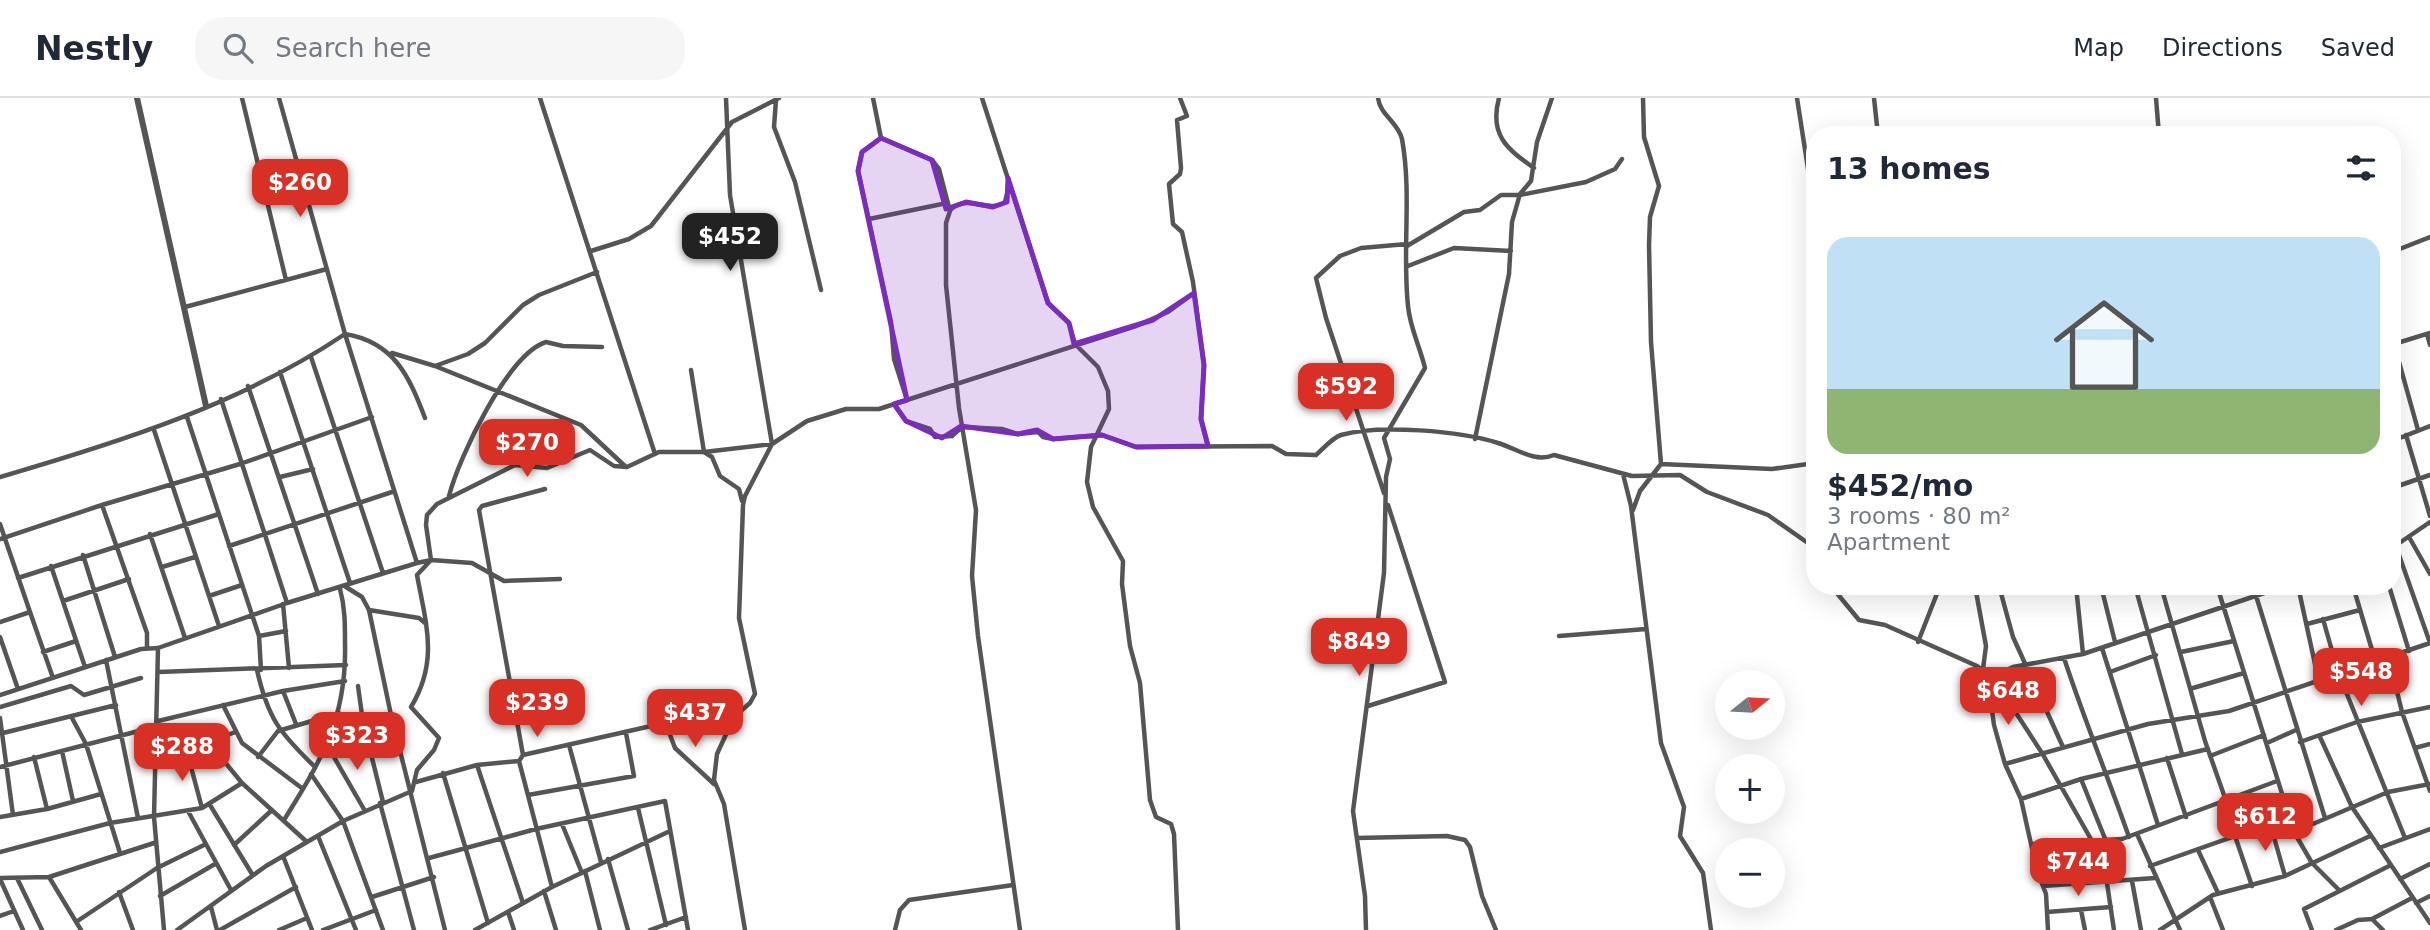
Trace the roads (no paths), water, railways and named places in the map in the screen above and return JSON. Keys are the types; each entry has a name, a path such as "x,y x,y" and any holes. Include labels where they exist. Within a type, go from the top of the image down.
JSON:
{"street":[{"path":"137,98 206,406"},
{"path":"242,98 286,280"},
{"path":"279,98 345,334 417,563"},
{"path":"540,98 655,454"},
{"path":"726,98 725,130 730,195 772,444 743,505"},
{"path":"873,98 881,138"},
{"path":"982,98 1048,303 1069,323 1075,344 1098,367 1108,391 1109,409 1088,463 1090,499 1123,561 1122,584 1130,646 1141,693 1150,800 1156,817 1171,824 1174,834 1178,930"},
{"path":"1180,98 1187,116 1177,120 1181,167 1180,174 1172,180 1169,190 1173,224 1182,232 1194,293 1204,365 1201,419 1208,446"},
{"path":"1366,930 1353,811 1384,573 1390,459 1384,441 1388,430 1425,372 1408,310 1405,216 1409,201 1402,137 1380,107 1378,98"},
{"path":"1499,98 1497,120 1506,148 1534,168"},
{"path":"1475,439 1509,274 1510,230 1520,195 1531,181 1538,142 1552,98"},
{"path":"1632,514 1640,491 1661,464 1651,342 1649,245 1650,217 1659,186 1644,137 1643,98"},
{"path":"1797,98 1806,156"},
{"path":"1874,98 1877,126"},
{"path":"2155,98 2158,126"},
{"path":"591,251 635,237 656,222 725,130 741,117 778,99"},
{"path":"778,99 774,127 795,182 821,290"},
{"path":"907,400 894,359 891,321 859,180 859,161 869,144 881,138 932,160 939,169 950,211 946,223 946,285 962,427 976,510 972,576 978,636 1020,930"},
{"path":"1368,706 1446,682 1362,432 1316,278 1340,256 1361,248 1407,245 1464,212 1480,210 1501,195 1520,195 1603,177 1615,169 1622,159"},
{"path":"950,211 966,202 988,207 1003,204 1008,198 1008,178"},
{"path":"869,219 947,203"},
{"path":"2401,248 2430,237"},
{"path":"1408,266 1454,248 1511,251"},
{"path":"185,307 327,269"},
{"path":"435,366 468,354 485,343 518,310 539,295 597,272"},
{"path":"431,560 427,516 431,509 449,497 515,465 547,468 590,450 614,466 627,467 655,454 704,452 772,444 807,421 829,413 851,408 879,409 1153,320 1194,293"},
{"path":"0,477 154,430 187,417 311,357 345,334 373,341 391,353 435,366 581,425 627,467"},
{"path":"2401,342 2429,334 2430,345"},
{"path":"449,497 468,442 519,359 542,343 602,347"},
{"path":"391,353 407,376 425,418"},
{"path":"311,357 383,573"},
{"path":"691,370 704,452 712,457 720,476 739,489 743,505 739,618 755,694 750,703 734,716 718,754 717,786 724,804 745,930"},
{"path":"280,372 305,441 348,584 362,597 369,610 391,715 434,877 445,930"},
{"path":"2401,372 2418,430"},
{"path":"248,386 318,594"},
{"path":"221,399 285,604 289,668"},
{"path":"894,404 906,421 930,429 934,437 952,436 962,427 1002,429 1018,434 1038,432 1043,437 1053,439 1097,436 1136,447 1272,446 1286,454 1316,455 1338,435 1388,430 1495,442 1542,460 1554,455 1623,474 1680,475 1707,492 1768,515 1806,542"},
{"path":"187,417 259,636 259,670 263,697 278,731 315,767"},
{"path":"2,539 102,505 272,454 372,417"},
{"path":"2401,437 2430,426"},
{"path":"154,430 219,626"},
{"path":"2406,435 2430,516"},
{"path":"1661,464 1772,469 1806,464"},
{"path":"280,477 313,469"},
{"path":"1623,474 1632,514 1661,743 1684,807 1679,832 1703,873 1711,930"},
{"path":"2401,485 2430,475"},
{"path":"545,489 482,506 479,510 528,795 552,887"},
{"path":"229,546 393,492"},
{"path":"102,505 147,633 147,648"},
{"path":"18,578 82,555 219,514"},
{"path":"2401,543 2430,522"},
{"path":"0,524 2,539 52,678"},
{"path":"150,534 186,638"},
{"path":"2409,537 2430,575"},
{"path":"82,555 115,657"},
{"path":"162,567 195,557"},
{"path":"412,791 417,770 434,750 439,738 411,707 427,673 429,639 416,575 431,560"},
{"path":"0,695 115,657 147,648 158,648 285,604 431,560 472,564 504,581 560,579"},
{"path":"2005,764 2129,730 2251,704 2284,694 2318,678 2375,660 2389,659 2430,643 2401,563"},
{"path":"51,566 85,667"},
{"path":"63,601 129,579"},
{"path":"209,596 242,585"},
{"path":"284,820 327,745 340,713 346,665 345,608 340,589"},
{"path":"1839,595 1860,620 1885,625 1983,669 2042,753 2092,841"},
{"path":"1918,642 1936,595"},
{"path":"1977,595 1986,646 1983,669"},
{"path":"2001,595 2012,634 2063,747"},
{"path":"2077,595 2083,654"},
{"path":"2103,595 2115,642"},
{"path":"2138,595 2182,754"},
{"path":"2164,595 2193,688 2210,756 2252,886"},
{"path":"2220,595 2251,704 2267,743 2294,832 2312,863 2338,890"},
{"path":"1990,677 2027,664 2083,654 2256,595 2284,694 2325,818"},
{"path":"2300,595 2318,678"},
{"path":"2356,595 2375,660"},
{"path":"2392,595 2409,651"},
{"path":"369,610 419,618 426,625"},
{"path":"2307,624 2360,610"},
{"path":"0,622 30,612"},
{"path":"2323,619 2338,672 2405,838"},
{"path":"1559,636 1646,629"},
{"path":"259,636 286,631"},
{"path":"0,637 18,689"},
{"path":"43,652 76,641"},
{"path":"2181,652 2234,641"},
{"path":"158,648 154,843 164,930"},
{"path":"2102,648 2158,825"},
{"path":"2110,672 2156,655"},
{"path":"2064,658 2091,740 2129,837"},
{"path":"2389,659 2402,712 2430,791"},
{"path":"106,660 138,818"},
{"path":"159,672 346,665"},
{"path":"2193,688 2244,673"},
{"path":"1990,677 1994,725 2005,764 2021,799 2043,886 2048,930"},
{"path":"0,707 71,687 84,695 141,678"},
{"path":"0,767 223,705 283,691 345,681"},
{"path":"358,686 363,722 414,930"},
{"path":"283,691 296,724"},
{"path":"3,733 116,705"},
{"path":"223,705 235,732 258,757 303,789"},
{"path":"2300,742 2357,722 2430,707"},
{"path":"258,757 278,731 340,713"},
{"path":"334,729 391,715"},
{"path":"0,718 13,815"},
{"path":"72,718 86,744 120,853"},
{"path":"415,782 477,765 521,758 664,724 675,748 717,786"},
{"path":"2267,743 2296,730"},
{"path":"156,757 187,752 235,732"},
{"path":"528,795 634,776 626,733"},
{"path":"2210,756 2264,735"},
{"path":"2320,737 2352,807 2430,923"},
{"path":"210,744 242,783 307,842"},
{"path":"2414,748 2430,744"},
{"path":"327,745 365,811"},
{"path":"569,745 601,862"},
{"path":"2021,799 2081,779 2208,749"},
{"path":"62,751 73,801"},
{"path":"187,752 202,808"},
{"path":"34,757 47,809"},
{"path":"2167,758 2186,817"},
{"path":"477,765 523,903"},
{"path":"443,773 488,923"},
{"path":"311,774 343,821 383,930"},
{"path":"2081,779 2106,841"},
{"path":"2031,844 2106,841 2129,837 2277,781"},
{"path":"0,852 110,822 202,808 242,783"},
{"path":"2294,832 2388,792 2429,784"},
{"path":"177,930 252,874 343,821 412,791"},
{"path":"0,817 47,809 101,794"},
{"path":"429,858 502,837 665,801 688,930"},
{"path":"210,805 252,874"},
{"path":"638,808 666,925"},
{"path":"234,845 272,810"},
{"path":"188,811 204,845 231,890"},
{"path":"2150,866 2289,817"},
{"path":"2270,823 2285,876"},
{"path":"562,824 583,872 600,930"},
{"path":"2379,848 2430,829"},
{"path":"475,930 601,862 670,831"},
{"path":"2137,834 2180,930"},
{"path":"318,836 356,930"},
{"path":"1357,838 1447,836 1465,839 1470,847 1486,908 1494,920 1496,930"},
{"path":"2160,930 2218,893 2285,876 2370,836"},
{"path":"23,930 0,878 49,877 154,843"},
{"path":"2071,843 2074,884"},
{"path":"76,922 157,868 204,845"},
{"path":"2198,850 2218,893"},
{"path":"283,856 312,930"},
{"path":"608,859 628,930"},
{"path":"160,896 215,864"},
{"path":"2400,878 2430,864"},
{"path":"2312,930 2304,909 2391,865"},
{"path":"49,877 81,930"},
{"path":"372,897 434,877"},
{"path":"17,878 42,930"},
{"path":"2043,886 2155,878"},
{"path":"2132,881 2141,930"},
{"path":"2107,883 2114,930"},
{"path":"895,930 900,910 909,900 1013,885"},
{"path":"211,907 218,930 296,887"},
{"path":"544,891 556,930"},
{"path":"118,892 133,930"},
{"path":"2336,930 2430,896"},
{"path":"2210,897 2223,930"},
{"path":"2047,912 2111,907"},
{"path":"323,930 376,910"},
{"path":"2081,910 2085,930"},
{"path":"0,916 14,911"},
{"path":"508,912 514,930"},
{"path":"650,930 686,917"},
{"path":"279,930 307,918"},
{"path":"2372,919 2383,930"}]}
